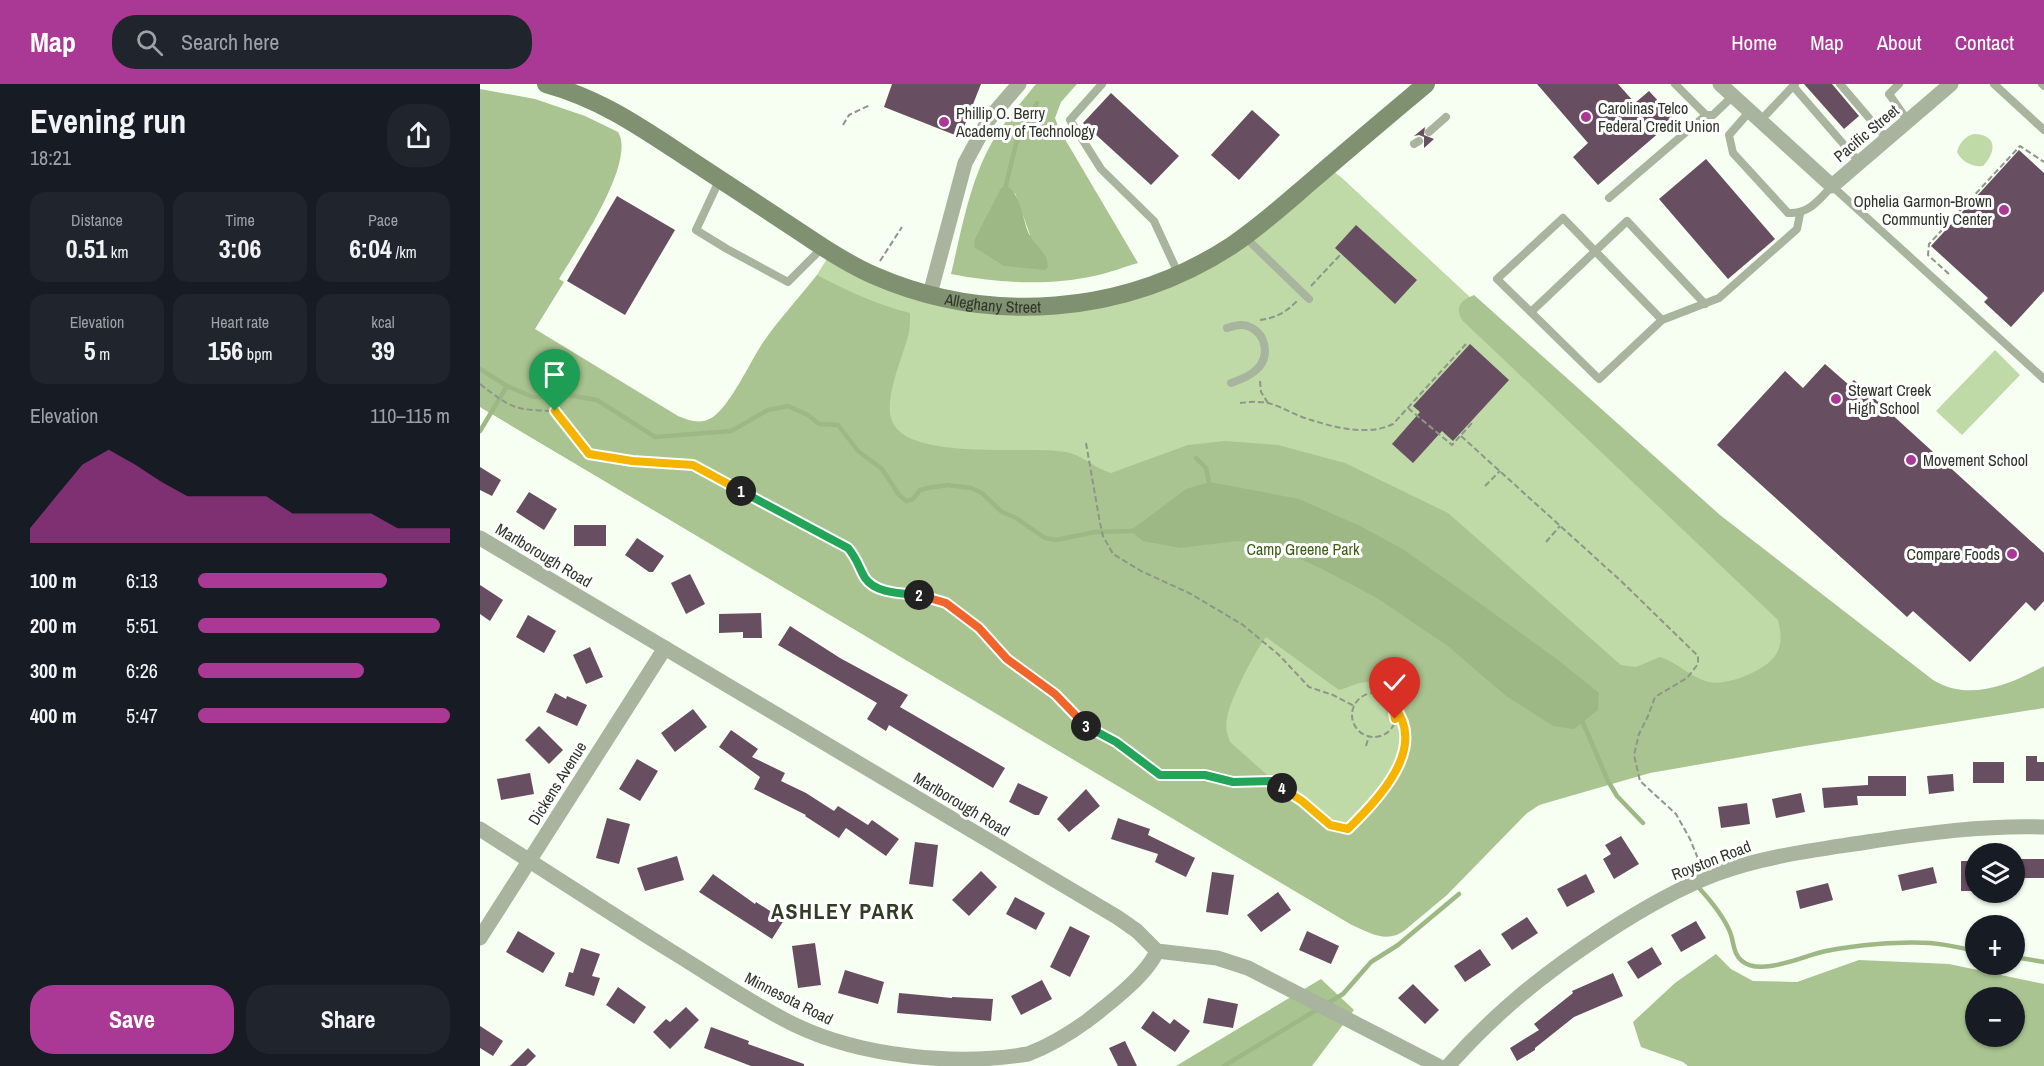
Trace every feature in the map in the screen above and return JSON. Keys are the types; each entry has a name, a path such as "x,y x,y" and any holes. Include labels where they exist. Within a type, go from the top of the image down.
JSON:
{"street":[{"name":"Alleghany Street","path":"546,84 590,99 625,116 823,247 873,275 930,294 1010,307 1048,307 1118,296 1155,285 1202,263 1269,218 1426,84"},
{"path":"930,294 965,163 988,119 1019,84"},
{"path":"1720,84 1832,186"},
{"name":"Pacific Street","path":"1832,186 1951,84"},
{"name":"Marlborough Road","path":"480,538 1117,917 1137,931 1157,951"},
{"name":"Dickens Avenue","path":"480,938 665,648"},
{"name":"Royston Road","path":"1448,1066 1505,1006 1560,963 1639,912 1707,878 1758,861 1787,855 1931,832 1982,827 2044,827"},
{"name":"Minnesota Road","path":"480,829 728,987 796,1026 870,1052 900,1059 942,1065 969,1065 1029,1054 1059,1039 1096,1013 1146,970 1157,951"},
{"path":"1157,951 1217,958 1248,968 1438,1066"}],"lane":[{"path":"1102,84 1070,120 1101,169 1154,221 1179,274"},
{"path":"1675,84 1706,115"},
{"path":"1840,84 1887,139"},
{"path":"1899,84 1889,94 1908,121"},
{"path":"1994,84 2044,130"},
{"path":"1860,162 1794,85 1729,135 1732,153 1788,213 1800,214 1814,207 1832,186 2044,379"},
{"path":"1609,198 1706,115 1713,115 1733,96"},
{"path":"1429,132 1446,117"},
{"path":"720,179 696,230 788,282 823,247"},
{"path":"1662,320 1563,218 1497,279 1599,379 1662,320 1719,298 1797,229 1800,214"},
{"path":"1531,312 1627,221 1705,304"},
{"path":"1244,236 1309,299"},
{"path":"1227,328 1241,325 1251,327 1260,335 1265,346 1265,357 1257,370 1231,383"}],"path":[{"path":"843,125 849,115 870,105"},
{"path":"1949,274 1928,255 1929,244 2020,146 2044,162"},
{"path":"880,261 902,227"},
{"path":"1240,403 1256,401 1311,420 1370,431 1384,429 1393,424 1466,344"},
{"path":"1260,378 1261,392 1269,404"},
{"path":"480,384 505,404 524,411 555,411 589,454 632,461 693,465 848,548 857,559 866,579 879,590 924,596 946,603 979,628 1007,659 1055,694 1084,724 1116,742 1160,775 1205,775 1233,782 1272,781 1302,801 1330,825 1348,829 1375,801 1399,766 1406,735 1401,715 1393,705 1382,695 1375,693 1361,697 1354,706 1352,716 1356,729 1368,736 1376,737 1389,731 1395,719 1393,705"},
{"path":"1408,408 1452,446 1472,423"},
{"path":"1461,436 1698,656 1698,664 1687,678 1655,698 1639,734 1634,755 1640,782 1676,814 1707,878"},
{"path":"1086,443 1103,536 1113,554 1141,572 1191,594 1243,625 1279,655 1309,687 1333,695 1354,706"},
{"path":"1485,486 1500,471"},
{"path":"1546,542 1560,526"},
{"path":"1366,746 1368,736"}],"green space":[{"path":"1036,84 1077,84 1061,102 1055,118 1059,129 1138,263 1100,275 1059,281 986,280 951,274 973,187 986,154 1004,124","holes":["1015,193 1030,235 998,262 991,256"]},
{"name":"Camp Greene Park","path":"480,89 535,99 585,116 618,132 622,146 612,185 590,229 559,279 564,282 535,329 682,418 704,421 720,411 768,335 817,275 863,297 910,313 909,332 892,389 890,412 892,421 903,434 921,442 971,449 1066,452 1111,473 1188,445 1225,441 1278,445 1345,463 1448,513 1621,665 1636,667 1660,657 1702,680 1717,683 1745,676 1770,662 1778,652 1780,643 1778,620 1462,320 1459,311 1460,304 1474,295 1720,515 1933,680 1961,690 1975,690 2003,685 2044,666 2044,708 1650,773 1539,805 1527,813 1447,895 1405,930 1392,936 1378,936 1352,925 480,407","holes":["1266,637 1339,690 1366,682 1382,685 1392,692 1403,707 1409,737 1405,758 1397,777 1365,820 1353,830 1345,832 1326,827 1230,742 1226,727 1229,710 1237,689"]},
{"path":"1974,134 1987,137 1991,141 1992,150 1983,166 1968,163 1957,152 1963,141"},
{"name":"Camp Greene Park","path":"1331,169 1920,716 1634,770 1539,805 1385,909 1352,925 480,407 714,441 830,254 981,306 1157,286"},
{"path":"1995,350 2020,375 1962,435 1936,411"},
{"path":"1716,954 1731,969 1753,981 1797,982 1859,960 1949,964 1965,967 1965,975 2001,975 2044,984 2044,1066 1688,1066 1683,1062 1641,1047 1633,1022 1675,983"},
{"path":"1321,979 1354,1010 1312,1066 1176,1066"}],"shaded area":[{"path":"1007,186 1019,202 1029,234 1046,257 1048,267 1045,270 1004,266 974,247 975,239 1001,188"},
{"path":"1210,482 1299,499 1360,526 1401,548 1558,660 1599,693 1598,710 1574,729 1553,726 1506,696 1449,647 1377,598 1265,543 1237,541 1180,548 1143,541 1130,531 1186,489"}],"building":[{"name":"Phillip O. Berry Academy of Technology","path":"892,84 981,84 960,137 884,107"},
{"path":"1537,84 1618,84 1635,103 1649,91 1675,119 1598,185 1573,157 1588,143"},
{"path":"1804,84 1832,84 1859,116 1844,129"},
{"path":"1111,93 1179,156 1151,185 1083,123"},
{"path":"1252,110 1280,135 1239,180 1211,155"},
{"path":"1425,127 1424,135 1434,139 1424,148 1424,137 1414,136"},
{"name":"Ophelia Garmon-Brown Communtiy Center","path":"2019,150 2044,173 2044,291 2011,327 1984,302 1988,298 1931,246"},
{"path":"1706,159 1775,239 1728,279 1659,199"},
{"path":"617,196 675,230 625,315 567,281"},
{"path":"1356,225 1417,280 1395,304 1335,248"},
{"path":"1470,344 1509,380 1453,441 1442,431 1413,463 1392,444 1420,412 1413,406"},
{"path":"1825,364 1849,385 1854,380 2044,553 2044,601 2035,611 2026,602 1970,662 1913,611 1907,617 1717,445 1785,371 1803,388"},
{"path":"480,467 501,480 492,496 480,490"},
{"path":"529,492 557,509 544,530 516,512"},
{"path":"574,525 606,525 606,546 574,546"},
{"path":"637,538 664,556 653,572 649,572 625,555"},
{"path":"690,574 705,604 686,614 671,583"},
{"path":"480,585 503,600 490,621 480,614"},
{"path":"761,613 762,638 743,638 743,632 719,633 719,614"},
{"path":"528,615 556,631 544,653 516,637"},
{"path":"790,626 840,658 908,695 900,707 1005,768 993,788 889,725 886,731 867,719 877,703 778,645"},
{"path":"590,647 603,677 586,684 573,655"},
{"path":"555,693 587,705 577,726 546,712"},
{"path":"693,709 707,727 675,752 661,733"},
{"path":"539,726 563,750 549,764 525,740"},
{"path":"731,730 758,749 752,757 785,773 781,781 806,793 834,811 838,806 868,825 872,820 899,839 886,856 846,828 839,838 806,815 754,789 760,777 719,747"},
{"path":"2026,756 2037,756 2037,762 2044,762 2044,781 2026,781"},
{"path":"637,759 658,771 640,801 619,789"},
{"path":"1973,762 2004,762 2004,783 1973,783"},
{"path":"530,773 534,794 501,800 497,779"},
{"path":"1953,774 1954,791 1929,794 1927,776"},
{"path":"1868,776 1906,776 1906,796 1857,796 1858,805 1824,808 1822,788 1868,785"},
{"path":"1018,783 1048,797 1039,815 1009,802"},
{"path":"1086,789 1100,806 1069,832 1057,819"},
{"path":"1801,793 1805,812 1776,818 1772,799"},
{"path":"1747,803 1750,824 1721,828 1718,807"},
{"path":"607,818 630,824 619,864 596,858"},
{"path":"1118,818 1150,829 1148,835 1195,858 1186,877 1155,862 1158,854 1111,839"},
{"path":"1621,836 1639,864 1614,879 1603,859 1611,854 1605,845"},
{"path":"915,842 938,845 933,887 909,884"},
{"path":"677,856 684,880 645,891 637,868"},
{"path":"2025,859 2044,859 2044,878 2025,878"},
{"path":"1961,861 1965,861 1965,891 1961,891"},
{"path":"1933,867 1937,883 1902,891 1898,875"},
{"path":"981,871 997,887 969,916 952,900"},
{"path":"1212,872 1234,875 1228,915 1206,912"},
{"path":"713,874 755,904 756,902 784,920 772,939 699,892"},
{"path":"1586,874 1595,892 1567,907 1557,889"},
{"path":"1828,883 1833,900 1800,909 1796,891"},
{"path":"1278,892 1291,910 1261,932 1247,915"},
{"path":"1015,897 1045,913 1036,930 1006,914"},
{"path":"1527,917 1538,933 1512,950 1501,934"},
{"path":"1696,921 1706,938 1681,952 1671,935"},
{"path":"1070,926 1090,936 1070,977 1050,967"},
{"path":"518,931 555,953 543,973 506,952"},
{"path":"1307,931 1339,946 1331,964 1299,950"},
{"path":"815,943 821,985 798,988 792,946"},
{"path":"1652,947 1662,964 1638,979 1627,962"},
{"path":"581,948 600,954 592,976 600,978 594,996 565,986 569,972 573,973"},
{"path":"1480,949 1491,965 1465,982 1454,966"},
{"path":"845,970 884,982 878,1004 838,993"},
{"path":"1613,973 1623,996 1574,1017 1535,1050 1517,1061 1510,1048 1539,1030 1534,1024 1573,993 1572,991"},
{"path":"1042,980 1052,999 1021,1015 1011,996"},
{"path":"1413,984 1439,1010 1425,1024 1398,998"},
{"path":"618,987 646,1007 634,1024 606,1005"},
{"path":"899,993 993,999 991,1021 897,1013"},
{"path":"1208,998 1238,1004 1233,1028 1203,1023"},
{"path":"686,1007 699,1020 670,1049 653,1032 666,1019 670,1022"},
{"path":"1153,1011 1170,1024 1174,1019 1190,1031 1175,1052 1141,1028"},
{"path":"480,1026 503,1041 493,1056 480,1048"},
{"path":"711,1027 749,1041 748,1044 804,1064 804,1066 751,1066 704,1048"},
{"path":"1125,1041 1137,1066 1118,1066 1109,1048"},
{"path":"528,1048 536,1056 526,1066 510,1066"}],"waterway":[{"path":"1004,193 1016,144 1037,103"},
{"path":"480,369 507,386 533,397 562,394 597,400 655,437 731,431 768,410 788,406 808,415 819,424 838,425 858,451 882,469 899,495 906,501 913,499 920,490 928,488 947,485 971,488 982,493 1002,512 1016,518 1045,538 1056,540 1095,532 1133,531"},
{"path":"480,431 507,386"},
{"path":"1196,458 1206,468 1210,487"},
{"path":"1581,718 1608,781 1617,796 1643,823"},
{"path":"1699,888 1724,920 1737,955 1750,965 1771,966 1826,951 1864,945 1918,943 1965,949"},
{"path":"1328,1003 1343,994 1371,962 1398,945 1459,894"},
{"path":"2025,959 2044,962"},
{"path":"1224,1066 1318,1009"}],"place":[{"name":"Carolinas Telco Federal Credit Union","path":"1586,117"},
{"name":"Phillip O. Berry Academy of Technology","path":"944,122"},
{"name":"Ophelia Garmon-Brown Communtiy Center","path":"2004,210"},
{"name":"Stewart Creek High School","path":"1836,399"},
{"name":"Movement School","path":"1911,460"},
{"name":"Compare Foods","path":"2012,554"}],"district":[{"name":"ASHLEY PARK","path":"843,911"}],"route":[{"path":"555,411 589,454 632,461 693,465 848,548 857,559 866,579 879,590 924,596 946,603 979,628 1007,659 1055,694 1084,724 1116,742 1160,775 1205,775 1233,782 1272,781 1302,801 1330,825 1348,829 1375,801 1399,766 1406,735 1401,715 1393,705 1395,719"}]}
